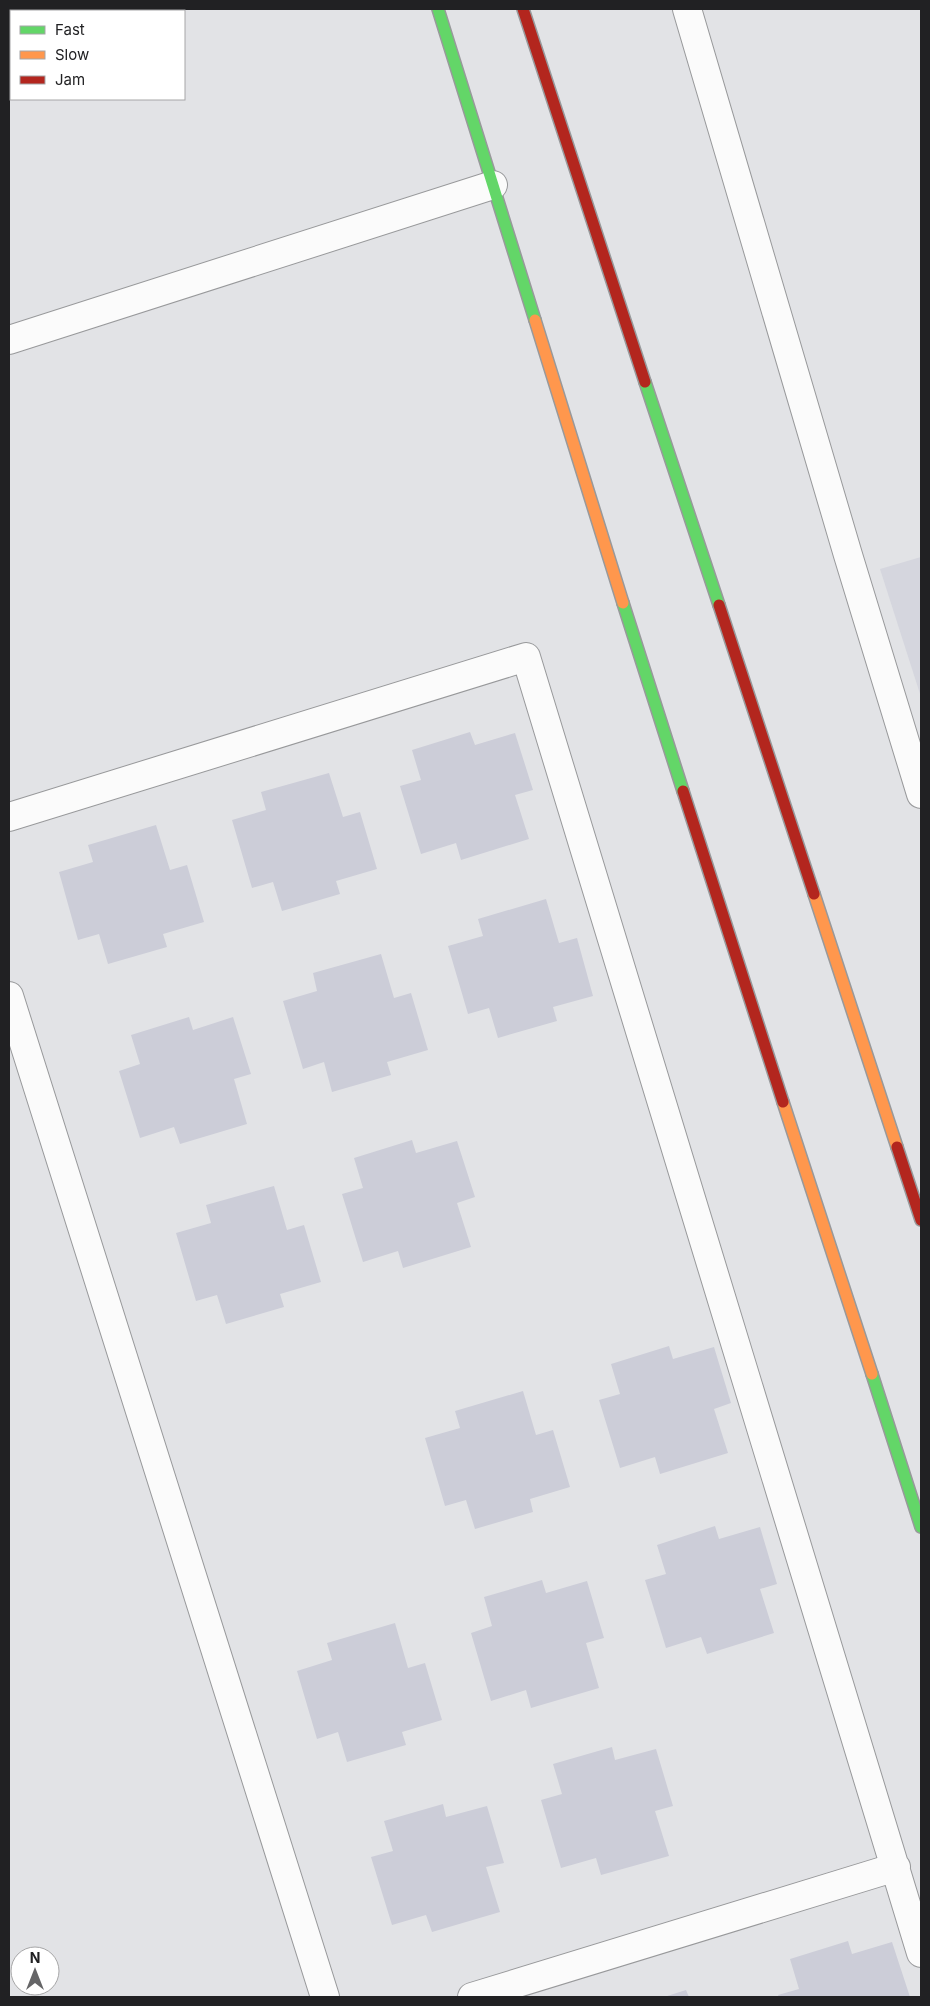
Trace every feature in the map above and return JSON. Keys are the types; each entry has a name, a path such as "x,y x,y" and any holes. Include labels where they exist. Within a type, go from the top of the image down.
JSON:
{"highway":[{"path":"438,9 642,665 921,1527"},
{"path":"523,9 921,1220"}],"street":[{"path":"687,9 921,794"},
{"path":"9,340 493,185"},
{"path":"9,817 526,657 921,1953"},
{"path":"9,996 326,1997"},
{"path":"472,1997 896,1867"}],"shaded area":[{"path":"921,557 921,697 880,569"}],"building":[{"path":"470,732 475,745 515,733 533,790 515,795 529,839 461,860 456,843 421,854 400,786 421,780 412,750"},
{"path":"329,773 343,817 360,812 377,869 336,881 340,894 282,911 273,882 252,888 232,820 266,810 261,792"},
{"path":"156,825 170,870 187,865 204,922 163,934 167,947 108,964 99,934 78,940 59,872 93,862 88,845"},
{"path":"546,899 559,943 577,938 593,996 553,1007 557,1021 498,1038 489,1008 468,1014 448,946 483,936 478,919"},
{"path":"381,954 394,998 411,993 428,1050 387,1062 391,1075 332,1092 324,1062 303,1069 283,1001 317,991 313,973"},
{"path":"189,1017 193,1030 233,1017 251,1074 234,1079 247,1124 180,1144 174,1127 140,1138 119,1071 140,1064 131,1035"},
{"path":"412,1140 416,1153 457,1141 475,1197 457,1203 471,1247 403,1268 398,1251 363,1262 342,1194 363,1188 354,1158"},
{"path":"274,1186 287,1230 304,1225 321,1282 280,1294 284,1307 226,1324 217,1295 196,1301 176,1233 211,1223 206,1205"},
{"path":"669,1346 673,1359 714,1347 731,1403 714,1409 728,1453 660,1474 655,1457 620,1468 599,1400 620,1394 611,1364"},
{"path":"523,1391 536,1435 553,1430 570,1487 530,1499 533,1512 475,1529 466,1500 445,1506 425,1438 460,1428 455,1411"},
{"path":"715,1526 719,1539 760,1527 777,1584 760,1589 774,1633 707,1654 701,1637 666,1648 645,1580 666,1574 657,1545"},
{"path":"542,1580 546,1593 587,1581 604,1638 586,1643 599,1688 531,1708 526,1690 491,1701 471,1633 492,1626 484,1597"},
{"path":"395,1623 408,1668 425,1663 442,1720 402,1732 406,1745 347,1762 338,1732 317,1739 297,1671 332,1660 327,1643"},
{"path":"612,1747 615,1760 656,1749 673,1806 655,1811 669,1856 601,1875 596,1858 561,1868 541,1800 562,1794 553,1764"},
{"path":"443,1804 446,1817 487,1806 504,1863 486,1867 500,1912 432,1932 426,1915 392,1925 371,1857 393,1851 384,1821"},
{"path":"848,1941 852,1954 892,1942 910,1997 779,1997 778,1995 799,1989 790,1959"},
{"path":"686,1990 689,1997 664,1997"}],"traffic: fast":[{"path":"438,9 535,320"},
{"path":"645,382 719,605"},
{"path":"623,603 683,791"},
{"path":"872,1374 921,1527"}],"traffic: slow":[{"path":"535,320 623,603"},
{"path":"814,894 897,1147"},
{"path":"783,1102 872,1374"}],"traffic: jam":[{"path":"523,9 645,382"},
{"path":"719,605 814,894"},
{"path":"683,791 783,1102"},
{"path":"897,1147 921,1220"}]}
